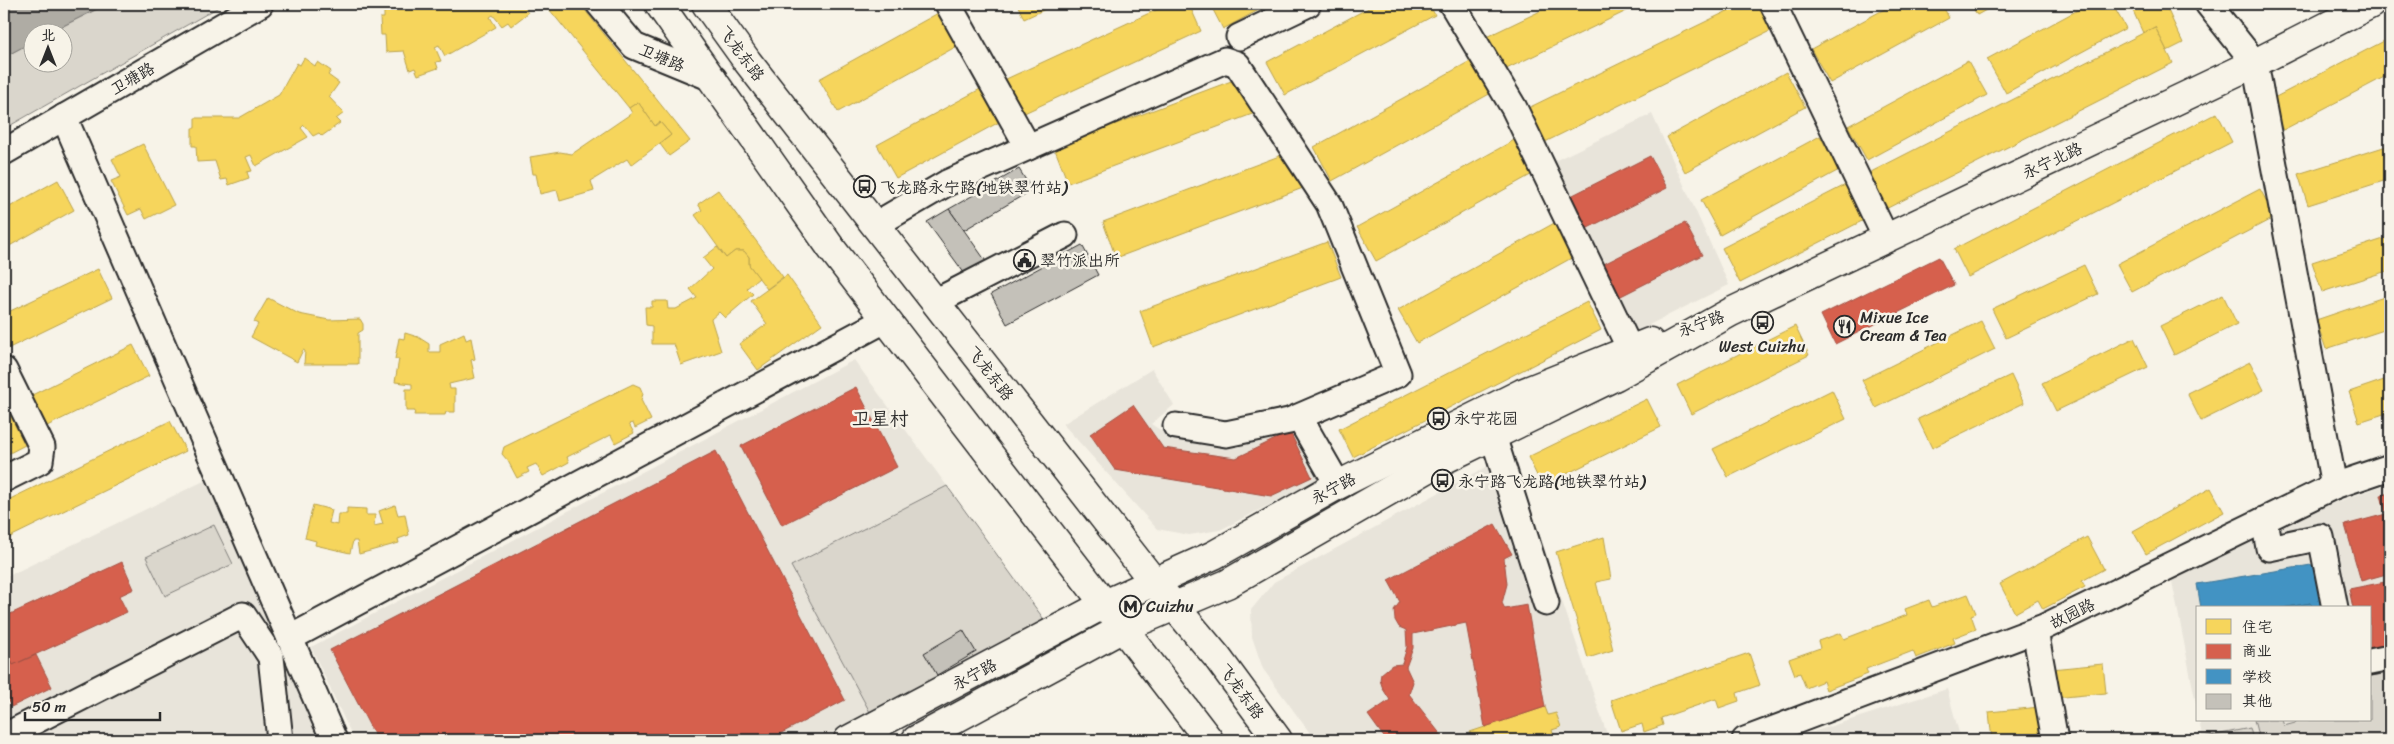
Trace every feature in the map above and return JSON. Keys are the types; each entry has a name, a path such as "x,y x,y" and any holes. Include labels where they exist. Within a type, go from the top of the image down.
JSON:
{"main road":[{"path":"659,4 714,79 831,248 1209,740"},
{"name":"飞龙东路","path":"706,4 747,62 1154,582 1217,657 1278,740"},
{"name":"永宁北路","path":"1731,312 2255,63 2371,4"},
{"name":"永宁路","path":"848,740 1105,604 1214,555 1338,485 1522,393 1630,349 1731,312"},
{"name":"永宁路","path":"916,740 1123,628 1227,584 1438,462 1616,376 1731,312"}],"street":[{"name":"卫塘路","path":"4,152 260,4"},
{"name":"卫塘路","path":"599,4 634,46 714,79"},
{"path":"948,4 1028,147"},
{"path":"1239,37 1308,4"},
{"path":"1452,4 1514,108 1630,349"},
{"path":"1772,4 1886,238"},
{"path":"2208,4 2255,63 2334,486"},
{"path":"875,225 947,183 1225,60 1237,64 1329,204 1398,374 1289,421 1226,434 1176,426"},
{"path":"64,117 334,740"},
{"path":"935,302 1065,235"},
{"path":"290,638 885,320"},
{"path":"4,370 42,447 40,461 4,479"},
{"path":"1298,417 1338,485"},
{"path":"1493,436 1546,604"},
{"name":"故园路","path":"1745,740 2035,630 2334,486 2390,467"},
{"path":"2264,520 2269,548 2321,537 2335,606"},
{"path":"19,740 16,731 243,615 270,657 280,740"},
{"path":"2035,630 2055,740"},
{"path":"2372,662 2390,658"}],"shaded area":[{"path":"4,4 107,4 71,22 22,22 22,47 4,57"},
{"path":"107,4 224,4 4,129 4,57 22,47 22,72 72,72 71,22"},
{"path":"1652,114 1729,285 1631,334 1546,165"},
{"path":"854,360 947,486 791,566 871,714 819,740 354,740 311,647"},
{"path":"1152,369 1174,405 1151,424 1171,437 1229,447 1294,428 1322,478 1220,530 1189,535 1157,529 1063,424"},
{"path":"1512,453 1609,740 1315,740 1263,669 1252,637 1251,610 1274,582"},
{"path":"206,480 319,740 4,740 4,578"},
{"path":"2390,483 2390,740 2203,740 2199,722 2372,722 2372,606 2196,606 2196,704 2171,576 2272,525"},
{"path":"947,486 1043,618 1040,632 871,714 791,566"},
{"path":"214,525 233,564 165,596 146,557"},
{"path":"2390,673 2390,740 2259,740 2254,722 2283,722 2284,726 2296,722 2372,722 2372,676"},
{"path":"1947,689 1961,740 1788,740"},
{"path":"2250,728 2253,740 2207,740 2206,737"}],"building: 住宅":[{"path":"434,4 531,4 525,9 528,13 511,26 508,22 502,26 493,15 490,17 496,27 445,56 439,45 435,47 441,61 436,62 438,68 418,75 415,68 410,70 404,51 386,52 385,35 381,35 380,18 384,18 384,8 427,7"},
{"path":"545,4 580,4 690,141 669,156 660,144 671,135 660,122 655,126 638,102 629,108"},
{"path":"762,4 774,4 766,9"},
{"path":"1017,4 1056,4 1024,19"},
{"path":"1169,4 1189,4 1201,31 1020,115 1004,80"},
{"path":"1210,4 1270,4 1223,29"},
{"path":"1376,4 1429,4 1435,15 1285,95 1267,62"},
{"path":"1555,4 1641,4 1498,73 1482,39"},
{"path":"1742,4 1759,4 1772,30 1541,144 1524,110"},
{"path":"1787,4 1800,4 1790,9"},
{"path":"1894,4 1942,4 1949,18 1830,83 1811,49"},
{"path":"1971,4 1997,4 1977,15"},
{"path":"2089,4 2112,4 2126,28 2006,93 1987,59"},
{"path":"2130,4 2165,4 2183,43 2167,51 2155,27 2143,33"},
{"path":"2239,4 2255,4 2241,9"},
{"path":"940,12 959,45 838,112 819,79"},
{"path":"2155,27 2173,63 1740,283 1722,248"},
{"path":"2390,38 2390,74 2283,130 2268,101"},
{"path":"304,58 315,66 318,62 331,71 328,75 339,83 329,97 344,113 336,119 340,123 322,136 319,133 313,136 304,125 301,128 308,137 256,166 251,155 246,157 252,171 247,172 249,178 229,185 227,179 221,180 215,161 197,162 196,146 192,146 192,128 195,128 195,118 239,118 279,95 297,63 300,65"},
{"path":"1474,59 1493,92 1332,181 1314,147"},
{"path":"1968,61 1987,95 1867,160 1848,126"},
{"path":"1786,72 1805,107 1685,172 1667,137"},
{"path":"1242,77 1255,113 1068,183 1054,147"},
{"path":"984,87 1003,120 896,178 877,145"},
{"path":"638,102 655,126 660,122 671,135 631,165 627,159 591,181 594,191 560,201 557,190 540,194 536,174 533,174 530,157 560,152 572,154 632,113 629,108"},
{"path":"2217,113 2232,142 1968,277 1954,249"},
{"path":"1820,136 1839,170 1720,235 1701,200"},
{"path":"1518,138 1536,172 1376,261 1357,227"},
{"path":"143,144 174,205 146,219 141,209 128,215 111,181 121,177 112,159"},
{"path":"2390,145 2390,179 2308,205 2298,174"},
{"path":"1290,152 1303,188 1116,258 1103,222"},
{"path":"58,180 74,210 4,249 4,210"},
{"path":"2260,189 2275,217 2132,292 2117,264"},
{"path":"718,190 783,277 767,289 749,265 749,257 744,251 735,251 726,258 695,215 702,210 698,204"},
{"path":"1558,221 1577,255 1417,343 1398,310"},
{"path":"2390,237 2390,270 2322,292 2312,262"},
{"path":"1327,242 1341,277 1153,347 1140,311"},
{"path":"717,247 726,258 735,251 744,251 749,257 749,265 759,278 747,288 753,294 725,318 719,312 711,319 721,351 681,365 674,344 652,344 652,326 646,325 645,307 652,307 652,301 667,301 668,309 676,309 697,298 690,289 712,269 703,258"},
{"path":"2084,265 2098,294 2006,338 1992,309"},
{"path":"98,269 112,298 9,348 4,338 4,314"},
{"path":"787,275 822,324 758,370 739,344 767,324 751,301"},
{"path":"2223,295 2237,324 2174,355 2160,326"},
{"path":"2390,295 2390,328 2326,349 2316,320"},
{"path":"268,298 299,314 329,320 360,319 363,324 363,330 358,333 358,364 304,364 305,351 303,350 297,362 251,337 258,324 254,322"},
{"path":"1587,302 1601,330 1353,457 1339,429"},
{"path":"1981,321 1995,349 1876,408 1862,380"},
{"path":"1795,326 1809,355 1691,414 1677,385"},
{"path":"405,333 418,337 429,344 429,352 440,352 440,344 464,333 466,340 471,338 475,359 471,360 475,378 449,384 450,389 455,389 455,412 446,412 445,415 414,415 415,411 406,411 406,389 412,389 412,384 395,382 399,359 395,359 399,338 404,339"},
{"path":"2134,338 2148,367 2056,411 2042,383"},
{"path":"133,345 149,376 45,427 30,396"},
{"path":"2250,362 2264,390 2201,421 2187,393"},
{"path":"2011,375 2024,403 1932,448 1918,419"},
{"path":"2390,378 2390,412 2359,422 2349,392"},
{"path":"633,384 640,387 643,394 641,400 651,420 635,428 633,423 629,424 634,433 615,443 611,435 567,457 569,462 543,476 536,464 527,468 529,472 517,478 502,454 504,447"},
{"path":"1832,390 1846,419 1728,477 1713,449"},
{"path":"1647,399 1661,427 1542,486 1528,457"},
{"path":"9,413 25,445 4,456 4,416"},
{"path":"170,421 186,451 4,540 4,502"},
{"path":"2211,488 2224,512 2146,554 2133,531"},
{"path":"313,505 332,510 329,523 337,525 338,514 347,514 347,508 366,509 366,515 375,515 374,526 383,524 379,511 395,505 398,515 405,514 409,535 398,539 399,543 359,554 357,541 353,541 350,553 315,545 316,541 305,538"},
{"path":"1604,537 1611,579 1596,582 1613,650 1588,658 1556,552"},
{"path":"2087,537 2104,569 2082,581 2085,587 2043,609 2038,600 2015,613 2000,584"},
{"path":"1968,594 1976,613 1971,615 1976,629 1953,638 1955,643 1916,658 1913,651 1866,669 1868,674 1826,690 1823,681 1806,688 1800,673 1795,675 1789,659 1820,648 1818,641 1841,633 1844,639 1907,615 1905,609 1929,600 1932,607"},
{"path":"1749,653 1760,685 1737,693 1739,701 1719,708 1716,699 1661,718 1663,725 1644,732 1642,724 1621,731 1611,700"},
{"path":"2103,664 2106,693 2054,698 2051,669"},
{"path":"1545,707 1548,715 1556,713 1561,727 1552,730 1555,740 1473,740 1470,732"},
{"path":"2040,707 2043,735 1992,740 1989,712"},
{"path":"2121,737 2122,740 2086,740"}],"building: 商业":[{"path":"1650,156 1667,188 1582,231 1565,199"},
{"path":"1685,223 1702,255 1617,298 1600,266"},
{"path":"1939,257 1954,285 1835,344 1821,315"},
{"path":"856,387 897,467 782,525 741,446"},
{"path":"1133,405 1163,448 1236,458 1290,432 1312,477 1271,496 1115,470 1090,434"},
{"path":"716,451 845,700 768,740 377,740 330,650"},
{"path":"2390,493 2390,521 2388,522 2381,495"},
{"path":"2386,514 2388,522 2390,521 2390,573 2361,581 2345,525"},
{"path":"1495,524 1512,554 1504,558 1507,584 1502,603 1505,609 1527,605 1545,707 1485,727 1466,623 1413,634 1413,648 1406,667 1413,682 1409,694 1445,740 1386,740 1368,715 1390,700 1383,689 1380,680 1381,674 1392,665 1402,664 1407,647 1406,630 1399,627 1395,620 1394,610 1400,602 1388,580"},
{"path":"122,562 134,589 119,596 127,612 13,665 4,645 4,617"},
{"path":"2390,581 2390,644 2372,648 2372,606 2353,606 2349,589"},
{"path":"4,645 13,665 36,655 52,687 11,707 4,692"}],"building: 学校":[{"path":"2323,563 2331,606 2312,606 2311,603 2294,606 2201,606 2197,584"},
{"path":"2311,603 2312,606 2294,606"}],"building: 其他":[{"path":"1019,169 1032,190 964,230 949,209"},
{"path":"949,209 990,267 970,281 927,222"},
{"path":"1082,245 1098,275 1007,324 991,294"},
{"path":"963,630 976,652 937,675 924,653"}],"place":[{"name":"飞龙路永宁路(地铁翠竹站)","path":"864,187"},
{"name":"翠竹派出所","path":"1024,260"},
{"name":"West Cuizhu","path":"1762,322"},
{"name":"Mixue Ice Cream & Tea","path":"1844,326"},
{"name":"永宁花园","path":"1438,418"},
{"name":"永宁路飞龙路(地铁翠竹站)","path":"1442,481"},
{"name":"Cuizhu","path":"1130,606"}],"district":[{"name":"卫星村","path":"880,418"}]}
